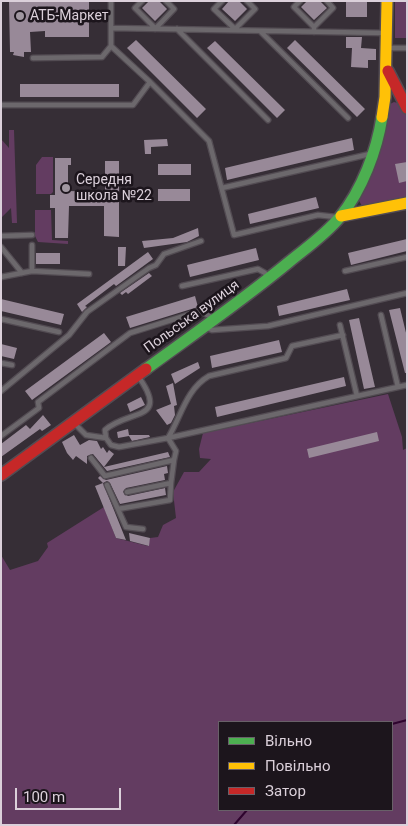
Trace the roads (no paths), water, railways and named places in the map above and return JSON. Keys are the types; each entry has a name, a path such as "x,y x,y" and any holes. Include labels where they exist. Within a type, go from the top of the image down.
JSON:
{"street":[{"name":"Польська вулиця","path":"1,476 268,280 327,231 341,216 358,189 373,154 383,117 387,48 387,1"},
{"path":"386,66 407,108"},
{"path":"341,216 407,203"}],"lane":[{"path":"33,58 102,57 111,46 111,1"},
{"path":"142,1 135,8 155,28"},
{"path":"155,28 174,9 166,1"},
{"path":"222,1 214,8 235,29"},
{"path":"235,29 255,9 247,1"},
{"path":"300,1 294,7 314,29"},
{"path":"314,29 333,8 327,1"},
{"path":"111,28 260,31 314,29 386,33"},
{"path":"177,29 268,120"},
{"path":"260,31 348,118"},
{"path":"111,46 209,141 234,235 318,215 341,216"},
{"path":"387,48 407,48"},
{"path":"1,105 133,105 150,82"},
{"path":"222,188 373,154"},
{"path":"1,236 32,234"},
{"path":"1,391 69,335 87,312 149,268 156,266 164,254 201,241"},
{"path":"32,246 32,271"},
{"path":"1,247 22,273"},
{"path":"345,271 407,257"},
{"path":"182,286 258,269 265,273 268,280"},
{"path":"1,277 32,271 89,274"},
{"path":"204,327 212,330 268,326 407,293"},
{"path":"1,436 39,408 38,402 130,333 200,311 215,319"},
{"path":"381,315 398,387"},
{"path":"1,318 59,332"},
{"path":"340,325 356,396"},
{"path":"168,438 192,390 200,381 209,376 286,358 292,346 343,335"},
{"path":"1,363 12,365"},
{"path":"137,375 150,394 151,401 147,410 142,415 117,420 105,430 106,438 111,446 168,438 407,385"},
{"path":"73,422 86,435 106,438"},
{"path":"118,510 170,500 176,451 168,438"},
{"path":"91,458 106,476 174,460"},
{"path":"127,492 171,483"},
{"path":"107,485 126,527 142,530"}],"waterway":[{"path":"393,724 407,720"},
{"path":"234,825 246,811"}],"place":[{"name":"АТБ-Маркет","path":"20,16"},
{"name":"Середня школа №22","path":"66,188"}]}
